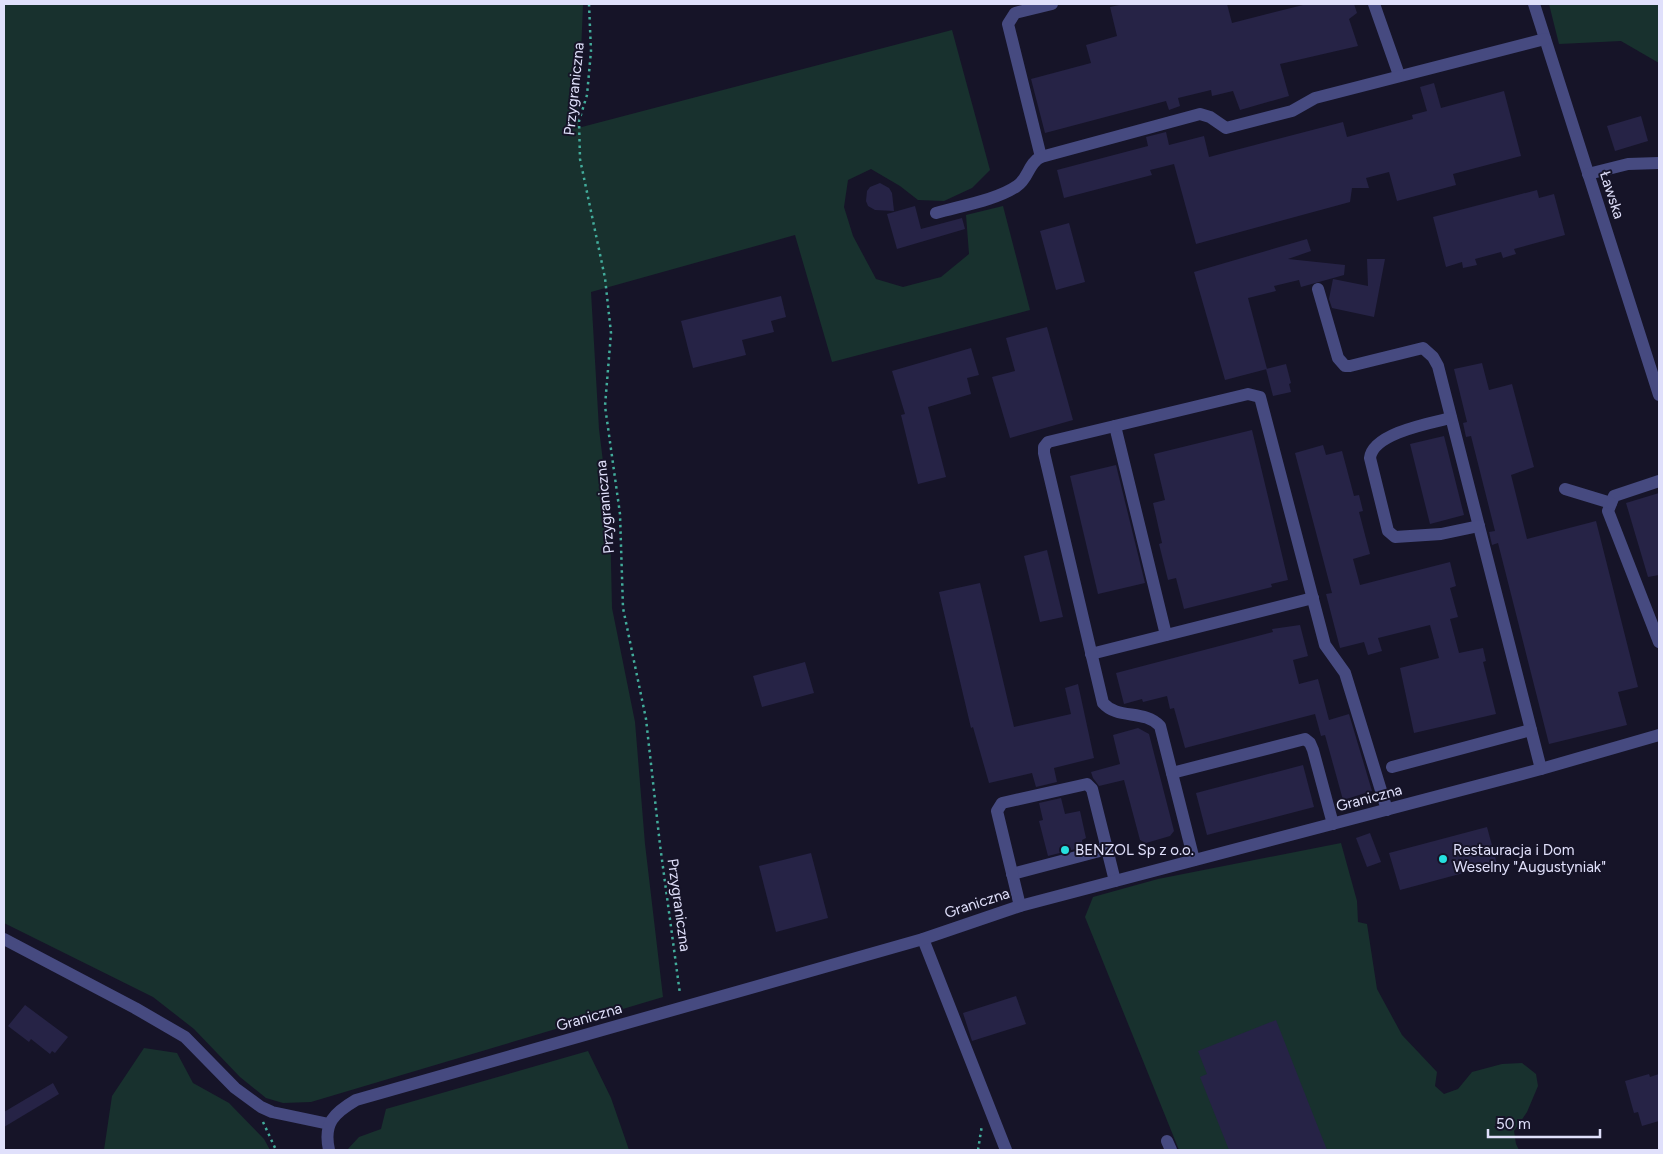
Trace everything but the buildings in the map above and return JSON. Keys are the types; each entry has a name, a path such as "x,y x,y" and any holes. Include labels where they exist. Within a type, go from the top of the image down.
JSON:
{"street":[{"path":"1040,157 1008,24 1015,13 1052,4"},
{"path":"1374,4 1399,75"},
{"name":"Ławska","path":"1534,4 1659,395"},
{"path":"936,213 1007,192 1021,183 1032,161 1040,157 1200,114 1210,117 1226,128 1292,111 1315,98 1545,38"},
{"path":"1588,174 1628,164 1659,162"},
{"path":"1318,289 1341,363 1350,366 1423,348 1433,357 1438,366 1541,769"},
{"path":"1194,860 1160,726 1147,717 1116,712 1103,703 1044,447 1048,442 1248,394 1260,396 1325,645 1345,673 1387,810"},
{"path":"1451,418 1406,428 1375,446 1371,451 1370,458 1388,531 1395,537 1432,535 1479,526"},
{"path":"1115,426 1166,635"},
{"path":"1659,481 1614,496 1608,511 1659,642"},
{"path":"1565,490 1611,503"},
{"path":"1091,654 1313,598"},
{"path":"1392,767 1531,730"},
{"name":"Graniczna","path":"328,1131 343,1108 356,1100 923,938 1020,906 1541,769 1659,735"},
{"path":"1172,773 1305,739 1310,742 1313,750 1333,824"},
{"path":"1020,906 997,811 1002,803 1087,784 1092,789 1115,881"},
{"path":"1012,874 1107,849"},
{"path":"923,938 1006,1150"},
{"path":"4,939 135,1008 185,1037 236,1088 261,1107 328,1131 329,1150"}],"path":[{"name":"Przygraniczna","path":"589,4 591,51 587,95 579,120 580,159 605,278 611,333 605,406 620,514 623,608 646,719 660,845 682,1008"},
{"path":"261,1107 263,1123 276,1150"}],"green space":[{"path":"4,4 583,4 578,128 952,30 990,170 972,188 944,201 918,200 900,186 871,169 848,180 844,207 853,236 876,279 903,287 941,277 969,254 966,215 1003,206 1030,310 832,362 795,235 591,292 599,429 610,519 612,608 635,722 645,844 663,997 311,1102 283,1103 266,1098 240,1077 194,1029 153,997 4,923"},
{"path":"1549,4 1659,4 1659,63 1621,41 1559,44"},
{"path":"1341,843 1357,901 1358,922 1367,924 1377,989 1402,1035 1437,1072 1435,1086 1444,1094 1458,1089 1472,1072 1502,1064 1522,1063 1536,1074 1538,1086 1527,1112 1514,1131 1519,1150 1179,1150 1085,917 1093,897 1158,879"},
{"path":"144,1048 177,1053 193,1083 229,1103 264,1139 270,1150 104,1150 112,1096"},
{"path":"588,1051 611,1098 629,1150 347,1150 359,1137 381,1129 386,1109"}],"place":[{"name":"BENZOL Sp z o.o.","path":"1065,850"},
{"name":"Restauracja i Dom Weselny \"Augustyniak\"","path":"1443,859"}]}
